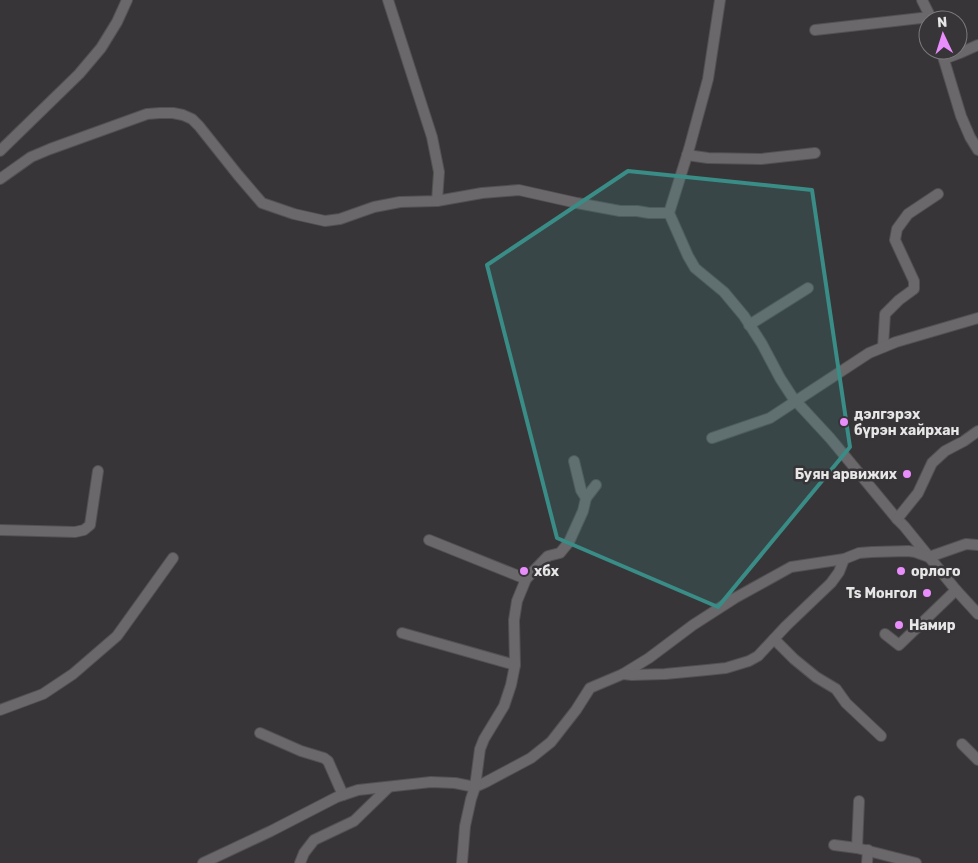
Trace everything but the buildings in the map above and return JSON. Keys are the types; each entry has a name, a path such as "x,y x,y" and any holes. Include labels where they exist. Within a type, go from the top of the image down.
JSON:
{"street":[{"path":"388,0 432,137 439,172 437,201"},
{"path":"720,0 708,79 669,213 695,268 724,292 744,316 762,344 780,378 796,401 830,438 978,614"},
{"path":"0,151 79,74 101,48 117,22 125,2"},
{"path":"815,30 918,19"},
{"path":"945,60 961,116 978,150"},
{"path":"0,179 31,157 50,149 147,114 174,113 183,115 196,122 262,203 294,214 325,221 340,219 374,207 397,202 437,201 482,193 519,190 620,211 669,213"},
{"path":"686,155 708,158 761,159 815,153"},
{"path":"883,347 885,314 899,300 914,290 914,281 895,240 898,228 908,214 938,194"},
{"path":"750,324 808,288"},
{"path":"712,438 770,418 869,353 896,342 978,318"},
{"path":"897,519 918,493 932,463 945,451 978,431"},
{"path":"574,461 581,490 586,498"},
{"path":"0,530 75,532 84,530 90,525 98,471"},
{"path":"462,863 465,826 475,787 480,749 504,706 511,685 515,665 514,620 517,601 526,579 548,556 560,553 569,542 583,511 586,498 596,485"},
{"path":"429,540 526,579"},
{"path":"203,863 343,795 358,790 431,782 455,783 475,787 531,758 551,742 576,710 590,688 623,674 693,625 776,574 791,567 844,559 859,553 886,551 915,552 929,557 966,544 978,545"},
{"path":"0,710 43,694 73,674 118,636 173,558"},
{"path":"623,674 665,674 726,668 749,661 758,656 774,638 832,583 844,559"},
{"path":"885,634 899,645 956,590"},
{"path":"402,633 515,665"},
{"path":"774,638 794,659 816,677 836,689 846,703 881,736"},
{"path":"260,733 301,751 324,758 328,761 343,795"},
{"path":"962,744 978,760"},
{"path":"300,863 304,853 314,840 354,821 389,787"},
{"path":"858,848 859,800"},
{"path":"834,844 868,850 916,863"},
{"path":"867,863 868,850"}],"highlighted area":[{"path":"628,171 812,190 850,447 718,607 557,538 487,265"}],"place":[{"name":"дэлгэрэх бүрэн хайрхан","path":"844,422"},
{"name":"Буян арвижих","path":"907,474"},
{"name":"хбх","path":"524,571"},
{"name":"орлого","path":"901,571"},
{"name":"Ts Монгол","path":"927,593"},
{"name":"Намир","path":"899,625"}]}
